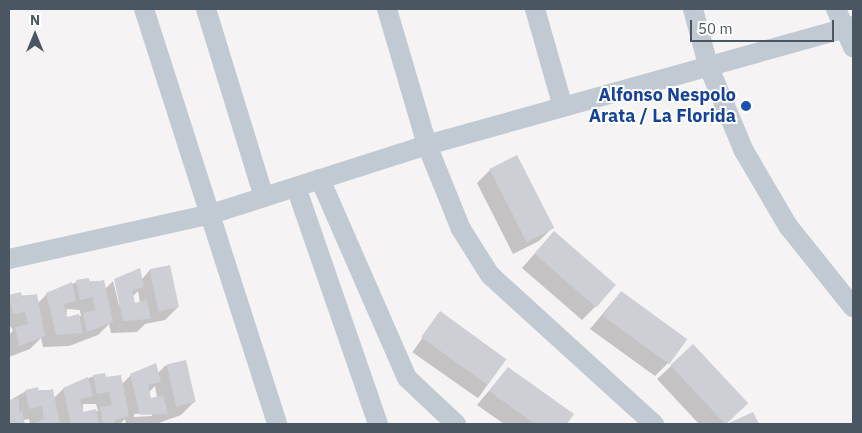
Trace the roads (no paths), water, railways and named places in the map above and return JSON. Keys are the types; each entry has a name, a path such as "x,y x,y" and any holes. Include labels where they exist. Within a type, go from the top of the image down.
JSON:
{"street":[{"path":"144,9 208,215 277,424"},
{"path":"206,9 264,197"},
{"path":"387,9 427,145 461,229 490,274 654,424"},
{"path":"535,9 563,106"},
{"path":"693,9 708,65 765,189 814,261 853,307"},
{"path":"836,9 848,28 853,47"},
{"path":"9,259 208,215 427,145 708,65 848,28"},
{"path":"320,179 407,378 456,424"},
{"path":"296,187 378,424"}],"place":[{"name":"Alfonso Nespolo Arata / La Florida","path":"746,106"}]}
